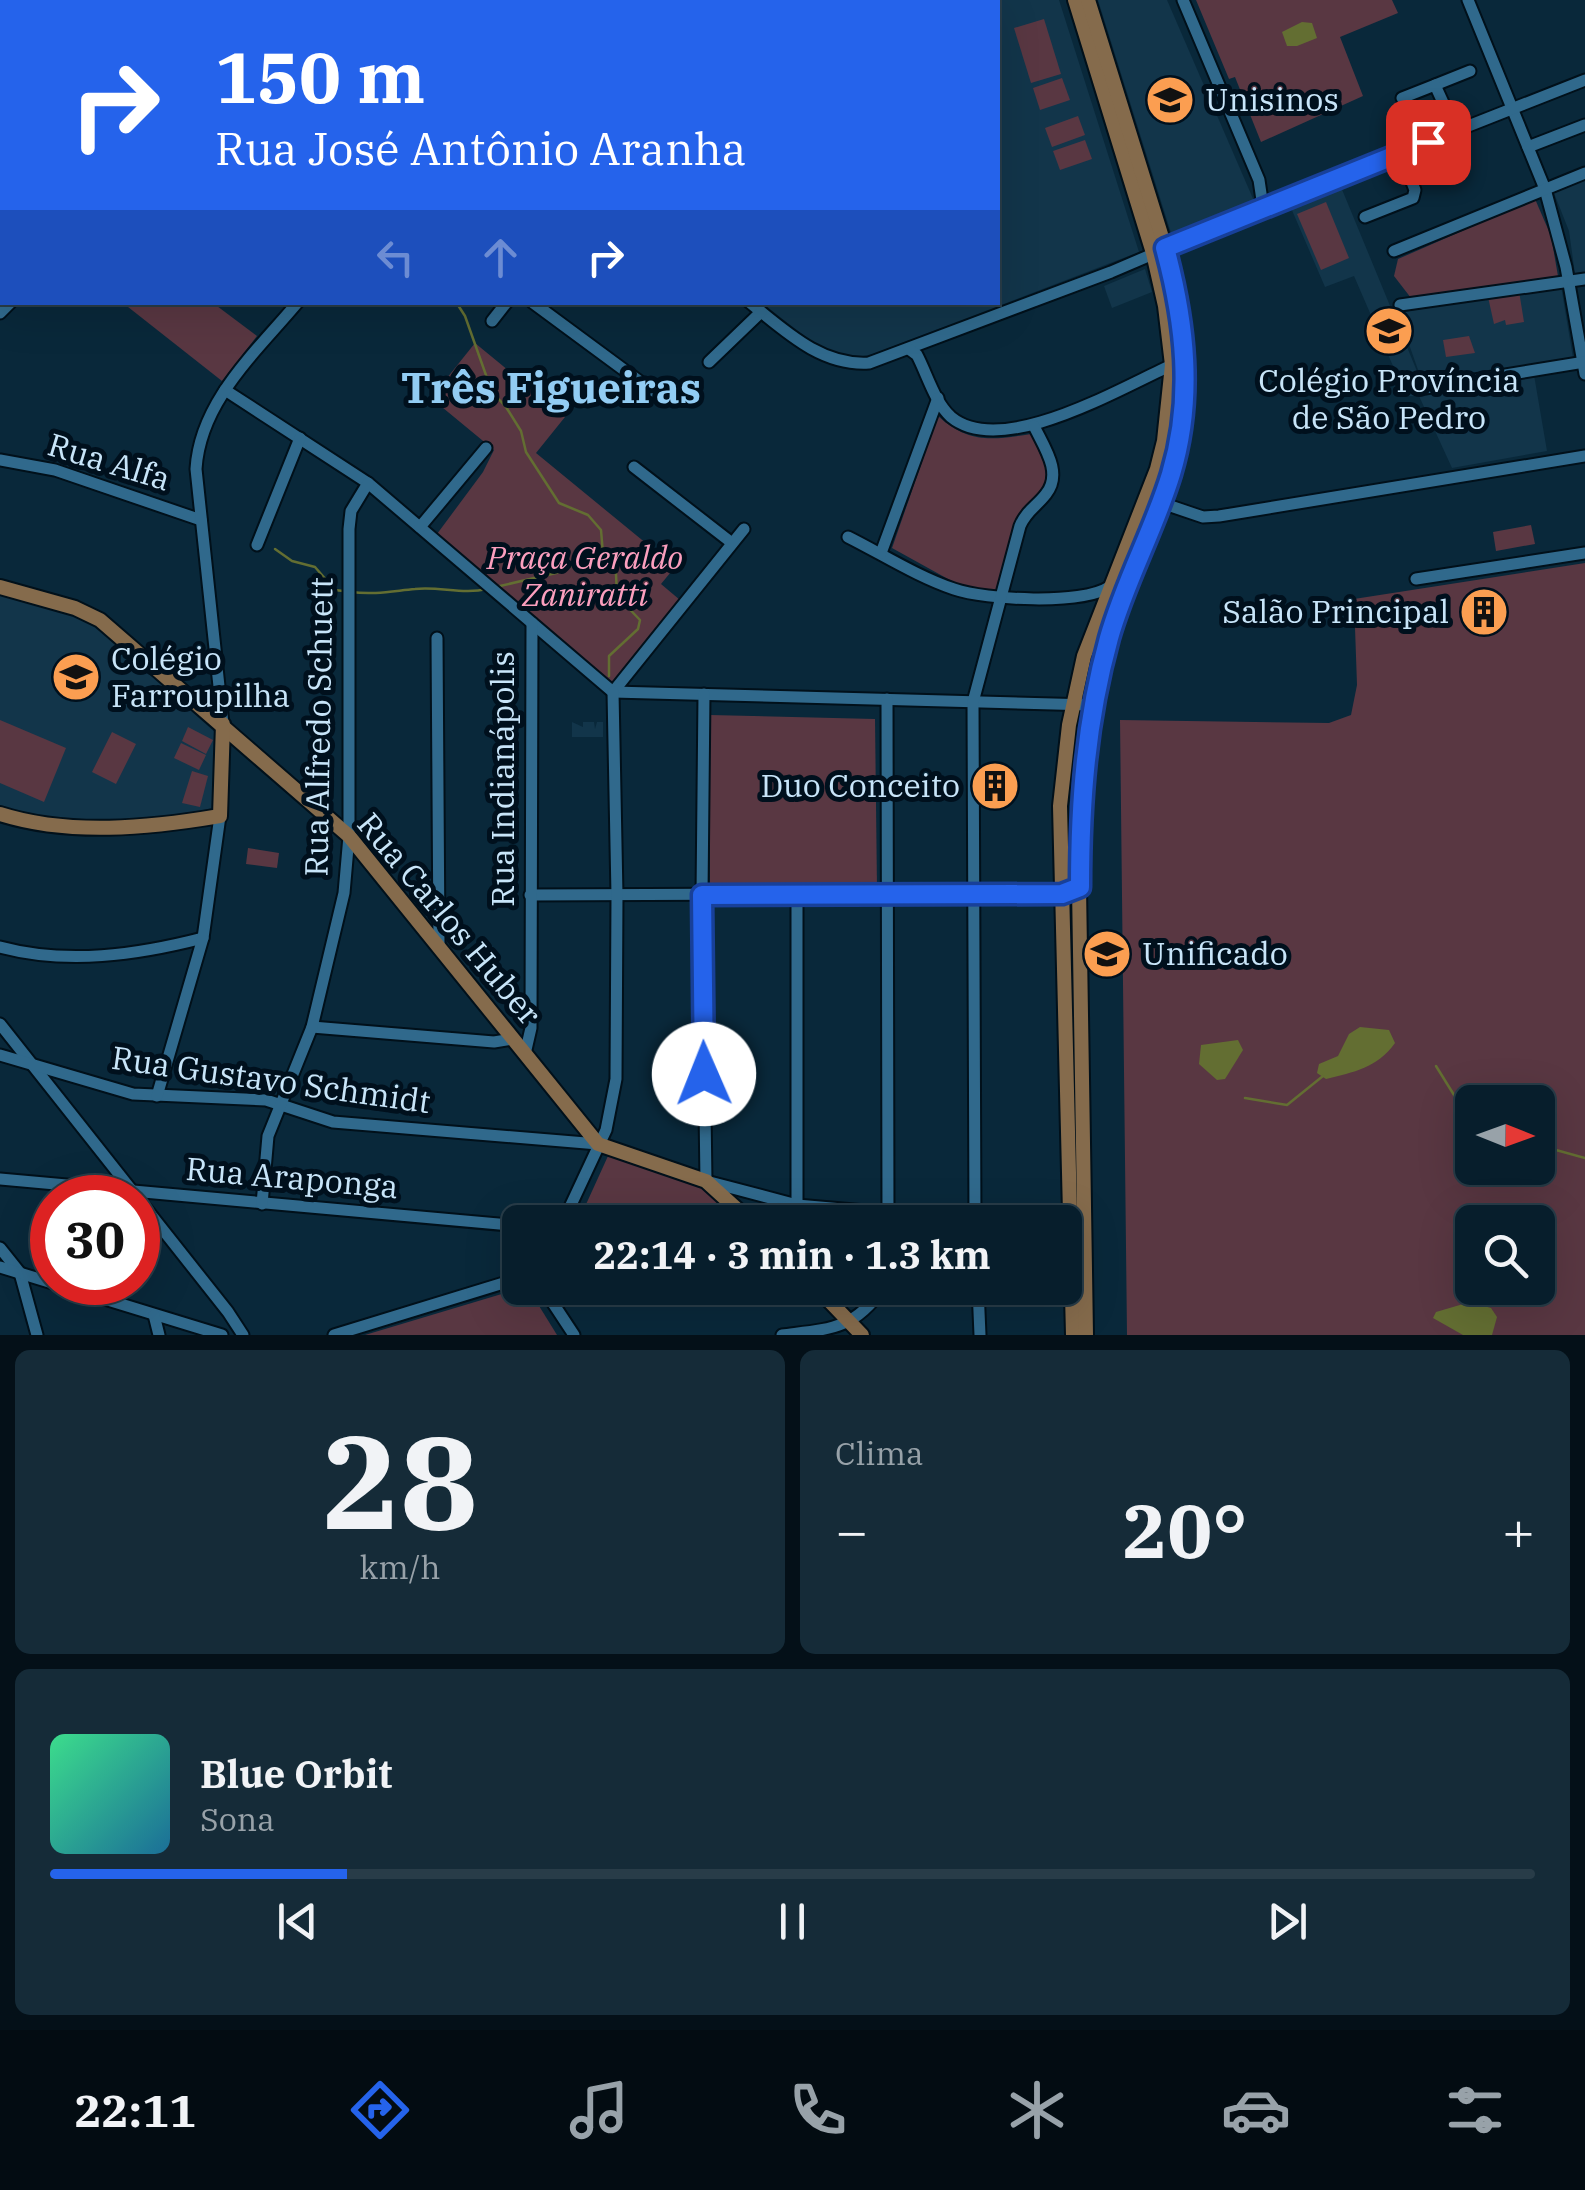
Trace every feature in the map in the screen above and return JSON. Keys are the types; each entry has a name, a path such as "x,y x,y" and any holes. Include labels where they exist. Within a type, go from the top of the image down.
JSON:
{"main road":[{"path":"1068,1205 1060,806 1073,704 1098,613 1180,442 1185,370 1179,301 1075,0"},
{"path":"1086,1335 1080,795 1091,705 1154,500 1172,366 1159,250 1088,0"},
{"name":"Rua Carlos Huber","path":"0,586 75,608 100,620 349,836 598,1144"},
{"path":"0,814 26,822 82,826 159,824 220,816 223,724"},
{"path":"598,1144 706,1181 732,1205"},
{"path":"1082,1246 1086,1251"},
{"path":"834,1305 862,1335"},
{"path":"1072,1305 1073,1335"}],"street":[{"path":"1426,388 1584,366 1569,282 1545,189 1468,0"},
{"path":"1182,2 1253,164 1262,187 1263,207"},
{"path":"1402,98 1470,71"},
{"path":"753,305 817,354 837,361 870,362 922,345 1585,80"},
{"path":"1435,85 1456,131"},
{"path":"1528,148 1585,125"},
{"path":"1366,217 1412,198 1415,190 1400,153"},
{"path":"1394,251 1585,174"},
{"path":"1400,306 1585,279"},
{"path":"223,724 196,468 199,441 225,390 296,305"},
{"path":"492,321 505,305"},
{"path":"536,305 662,398 671,399"},
{"path":"710,362 761,312"},
{"path":"922,345 928,376"},
{"path":"904,351 917,355 950,416 967,426 998,432 1034,426 1172,366"},
{"path":"225,390 296,444 368,483 612,692 1091,705"},
{"path":"881,553 938,398"},
{"path":"975,1205 973,702 1023,518 1048,492 1052,480 1052,464 1034,426"},
{"path":"257,544 296,444"},
{"path":"420,527 486,448"},
{"path":"1154,500 1203,517 1219,516 1585,456"},
{"name":"Rua Alfa","path":"0,460 55,470 201,520"},
{"path":"634,467 732,543"},
{"name":"Rua Alfredo Schuett","path":"262,1204 266,1148 279,1103 312,1027 344,893 349,836 348,528 351,511 368,483"},
{"path":"185,514 203,535"},
{"path":"571,1205 606,1130 616,1079 612,692 744,529"},
{"path":"848,537 956,590 1076,598 1109,587"},
{"path":"1416,579 1585,553"},
{"path":"1008,574 1022,596"},
{"path":"1076,598 1098,613"},
{"name":"Rua Indianápolis","path":"524,1054 531,1028 532,622"},
{"path":"437,638 439,944"},
{"path":"704,694 706,1181 796,1205 798,895"},
{"path":"887,700 888,1205"},
{"path":"156,1096 203,938 220,816"},
{"path":"530,895 1062,894 1080,887"},
{"path":"0,947 44,955 96,956 154,951 203,938"},
{"path":"0,1024 121,1175"},
{"path":"312,1027 494,1042 512,1039"},
{"name":"Rua Gustavo Schmidt","path":"0,1054 133,1094 279,1103 333,1122 598,1144"},
{"name":"Rua Araponga","path":"0,1180 30,1182"},
{"name":"Rua Araponga","path":"160,1193 502,1224"},
{"path":"160,1225 243,1335"},
{"path":"0,1248 20,1274 37,1335"},
{"path":"0,1267 218,1334 228,1312"},
{"path":"334,1335 502,1284"},
{"path":"554,1305 574,1335"},
{"path":"782,1335 850,1322 866,1305"},
{"path":"979,1305 980,1335"},
{"path":"154,1316 160,1335"}],"shaded area":[{"path":"1000,0 1059,0 1139,252 873,354 853,358 821,349 765,305 1000,305"},
{"name":"Unisinos","path":"1098,0 1167,0 1254,201 1172,236"},
{"path":"1302,22 1312,23 1317,38 1287,46 1282,32"},
{"path":"1585,180 1585,272 1575,274 1569,231 1554,193"},
{"name":"Colégio Província de São Pedro","path":"1341,187 1426,393 1534,375 1547,451 1452,468 1419,396 1406,396 1354,276 1325,287 1291,208"},
{"path":"1145,269 1152,292 1112,308 1104,286"},
{"path":"1561,286 1573,358 1423,384 1398,313"},
{"name":"Colégio Farroupilha","path":"0,589 87,618 218,735 212,808 164,821 50,822 0,805"},
{"path":"572,722 583,727 583,722 594,722 595,729 597,722 603,722 603,737 572,737"},
{"path":"1360,1027 1389,1030 1395,1043 1364,1068 1326,1079 1317,1073 1319,1064 1338,1056 1349,1034"},
{"path":"1238,1040 1243,1050 1225,1079 1217,1080 1199,1064 1201,1045"},
{"path":"1460,1305 1480,1305 1491,1308 1497,1317 1492,1335 1463,1335 1433,1318 1436,1312"}],"green space":[{"path":"1196,0 1392,0 1398,13 1340,37 1363,96 1261,142 1235,77 1229,79"},
{"path":"1044,19 1061,74 1031,83 1014,28"},
{"path":"1062,78 1070,100 1040,110 1033,88"},
{"path":"1078,116 1085,135 1052,147 1045,128"},
{"path":"1085,140 1092,159 1060,170 1053,151"},
{"path":"1535,199 1551,236 1558,276 1411,298 1394,276 1398,259"},
{"path":"1326,202 1349,258 1321,270 1297,214"},
{"path":"1519,291 1524,322 1506,325 1505,320 1494,324 1488,297"},
{"path":"126,305 216,305 257,336 222,381"},
{"path":"1469,336 1475,353 1446,357 1443,340"},
{"name":"Praça Geraldo Zaniratti","path":"475,343 565,417 536,453 675,567 661,584 680,600 613,686 437,534 483,472 494,450 431,398"},
{"path":"938,416 971,436 1004,438 1031,434 1047,470 1047,481 1017,520 999,592 957,584 892,548"},
{"path":"1531,525 1535,544 1496,551 1493,532"},
{"path":"1585,563 1585,1335 1127,1335 1120,720 1329,723 1351,715 1357,685 1354,599"},
{"path":"710,715 875,719 877,888 710,889"},
{"path":"0,720 66,748 44,802 0,783"},
{"path":"188,727 213,740 206,754 182,741"},
{"path":"112,732 136,744 116,784 92,772"},
{"path":"181,743 206,755 199,770 174,758"},
{"path":"192,771 208,776 200,807 182,803"},
{"path":"248,848 279,853 277,868 246,864"},
{"path":"608,1156 700,1185 724,1205 586,1205"},
{"path":"502,1294 502,1305 538,1305 557,1335 365,1335"}],"waterway":[{"path":"458,305 492,392 521,431 526,452 559,503 588,515 601,530 603,554"},
{"path":"275,549 292,561 315,567 335,590 343,591"},
{"path":"500,586 556,573 594,555 603,555 616,574 617,596 640,620 638,629 609,656 609,676"},
{"path":"351,592 487,589"},
{"path":"1436,1066 1455,1097"},
{"path":"1245,1098 1287,1105 1323,1076"},
{"path":"1555,1150 1585,1158"}],"place":[{"name":"Unisinos","path":"1170,100"},
{"name":"Colégio Província de São Pedro","path":"1389,331"},
{"name":"Salão Principal","path":"1484,612"},
{"name":"Colégio Farroupilha","path":"76,677"},
{"name":"Duo Conceito","path":"995,786"},
{"name":"Unificado","path":"1107,954"}],"district":[{"name":"Três Figueiras","path":"551,388"}],"route":[{"path":"704,1074 702,895 1062,894 1080,887 1080,795 1091,705 1118,608 1161,502 1180,442 1184,339 1165,248 1428,142"}]}
